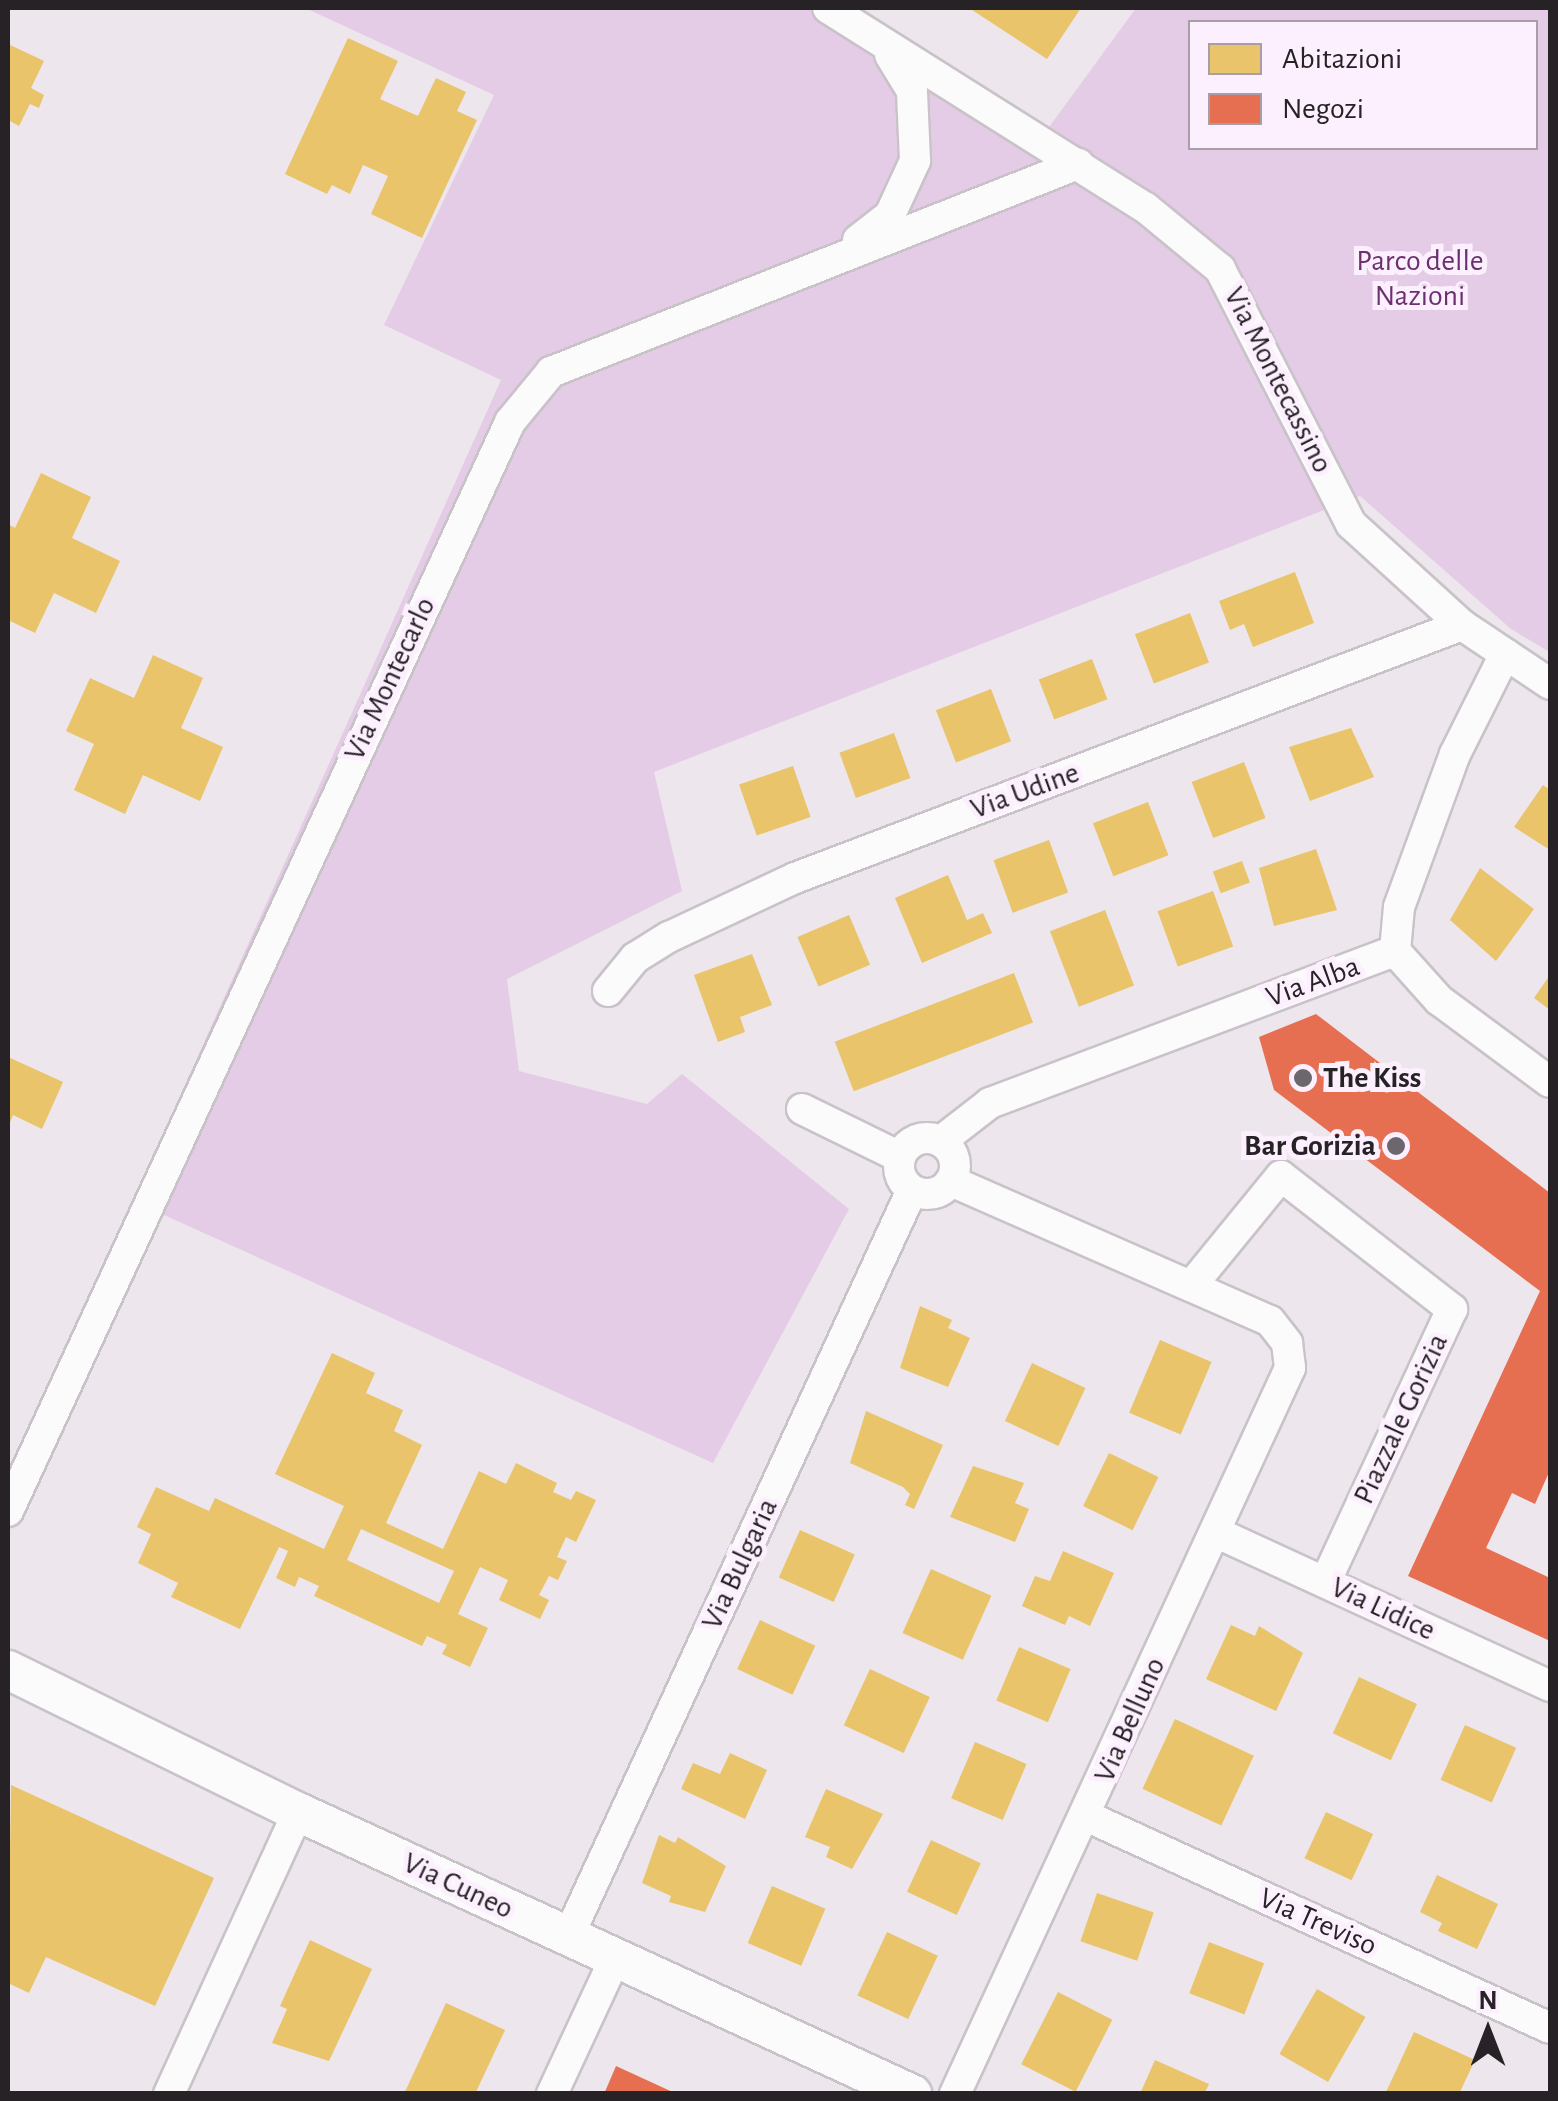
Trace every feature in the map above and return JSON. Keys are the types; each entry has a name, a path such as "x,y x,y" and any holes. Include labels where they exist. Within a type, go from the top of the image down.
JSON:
{"street":[{"name":"Via Montecassino","path":"828,8 1078,164 1220,270 1351,524 1462,625 1550,684"},
{"path":"830,260 890,215 915,161 912,90 882,45"},
{"name":"Via Montecarlo","path":"8,1511 510,422 551,372 1078,164"},
{"name":"Via Udine","path":"608,991 634,958 669,937 795,878 1462,625"},
{"name":"Via Alba","path":"940,1141 990,1102 1395,951 1399,907 1455,754 1505,654"},
{"path":"1395,951 1439,1000 1550,1082"},
{"path":"802,1109 900,1157"},
{"path":"921,1138 940,1141 954,1155 951,1182 938,1192 912,1190 901,1177 900,1157 921,1138"},
{"name":"Piazzale Gorizia","path":"1191,1286 1281,1176 1452,1309 1325,1582"},
{"path":"951,1182 1191,1286"},
{"name":"Via Bulgaria","path":"568,1937 912,1190"},
{"name":"Via Belluno","path":"955,2094 1290,1368 1287,1343 1270,1321 1191,1286"},
{"name":"Via Lidice","path":"1215,1532 1550,1686"},
{"name":"Via Cuneo","path":"8,1670 298,1812 912,2094"},
{"path":"170,2094 298,1812"},
{"name":"Via Treviso","path":"1086,1816 1550,2028"},
{"path":"552,2094 615,1958"}],"green space":[{"name":"Parco delle Nazioni","path":"305,8 848,8 1044,134 1136,8 1550,8 1548,651 1511,629 1360,496 654,772 682,891 507,979 519,1071 647,1104 682,1074 849,1209 713,1463 133,1201 501,380 384,325 494,95"}],"building: Abitazioni":[{"path":"969,8 1081,8 1047,59"},
{"path":"348,38 398,61 380,99 418,116 436,78 466,92 457,111 477,120 422,238 371,214 388,176 363,165 350,194 332,185 327,194 285,174"},
{"path":"8,44 44,61 31,88 44,95 39,108 30,104 19,126 8,120"},
{"path":"41,473 91,497 72,538 120,561 96,613 54,593 35,633 8,620 8,524 15,528"},
{"path":"1295,572 1314,623 1253,647 1244,624 1230,630 1219,601"},
{"path":"1190,613 1209,662 1154,684 1135,634"},
{"path":"153,655 203,678 181,728 223,747 200,801 143,775 125,814 74,790 94,744 66,731 90,678 134,698"},
{"path":"1092,659 1107,699 1054,720 1039,679"},
{"path":"991,689 1011,741 956,762 936,710"},
{"path":"1351,728 1374,777 1310,801 1289,747"},
{"path":"894,733 910,778 856,798 839,753"},
{"path":"1244,762 1266,818 1213,838 1192,782"},
{"path":"793,766 811,817 757,836 739,785"},
{"path":"1543,785 1550,790 1550,850 1514,827"},
{"path":"1148,802 1168,855 1113,876 1093,823"},
{"path":"1049,840 1068,893 1013,913 994,860"},
{"path":"1316,849 1337,910 1274,926 1259,868"},
{"path":"1242,861 1250,883 1221,893 1213,872"},
{"path":"1480,868 1534,909 1496,961 1450,920"},
{"path":"948,875 967,920 983,913 992,933 922,963 895,898"},
{"path":"1213,891 1233,946 1178,967 1158,911"},
{"path":"1105,910 1134,986 1079,1007 1050,931"},
{"path":"849,915 870,965 819,987 797,937"},
{"path":"752,954 772,1005 740,1017 745,1032 718,1042 694,975"},
{"path":"1014,973 1033,1022 854,1091 835,1042"},
{"path":"1550,975 1550,1010 1534,998"},
{"path":"8,1057 63,1082 42,1129 13,1115 8,1128"},
{"path":"920,1306 952,1320 948,1328 970,1338 948,1387 900,1368"},
{"path":"1160,1340 1212,1362 1181,1435 1129,1413"},
{"path":"332,1353 375,1373 366,1393 403,1410 394,1431 422,1445 386,1523 443,1549 479,1471 506,1484 516,1463 557,1483 553,1492 571,1500 576,1491 596,1500 576,1542 566,1537 557,1557 567,1561 558,1580 549,1576 539,1595 549,1600 540,1619 499,1600 508,1580 480,1567 458,1614 488,1628 470,1667 442,1654 447,1645 427,1636 422,1646 314,1596 319,1586 299,1577 295,1587 276,1578 288,1551 279,1547 240,1629 171,1597 178,1583 138,1563 151,1534 137,1527 156,1487 209,1511 215,1498 324,1549 344,1506 275,1474","holes":["361,1529 454,1571 439,1603 347,1560"]},
{"path":"1032,1363 1085,1388 1058,1446 1005,1421"},
{"path":"866,1411 943,1445 914,1509 905,1505 910,1494 903,1487 850,1463"},
{"path":"1109,1453 1158,1477 1133,1530 1083,1506"},
{"path":"973,1466 1024,1483 1015,1503 1029,1509 1015,1542 950,1517"},
{"path":"800,1530 855,1554 834,1602 779,1578"},
{"path":"1063,1551 1114,1573 1090,1626 1069,1616 1065,1625 1022,1606 1035,1576 1050,1581"},
{"path":"931,1569 991,1596 963,1660 903,1633"},
{"path":"760,1620 815,1646 792,1695 737,1669"},
{"path":"1231,1625 1255,1636 1259,1626 1303,1653 1276,1711 1206,1679"},
{"path":"1019,1647 1071,1669 1048,1722 996,1700"},
{"path":"870,1669 930,1697 904,1753 844,1725"},
{"path":"1359,1677 1417,1704 1391,1760 1333,1733"},
{"path":"1175,1719 1254,1756 1221,1826 1142,1789"},
{"path":"1465,1725 1516,1748 1492,1803 1441,1780"},
{"path":"975,1742 1027,1764 1003,1820 951,1798"},
{"path":"730,1753 767,1770 745,1819 681,1789 693,1763 720,1774"},
{"path":"11,1785 214,1878 155,2006 46,1957 29,1993 8,1983"},
{"path":"826,1789 883,1814 852,1869 826,1857 830,1847 805,1837"},
{"path":"1326,1812 1373,1834 1352,1880 1304,1858"},
{"path":"659,1835 675,1843 678,1837 726,1866 705,1912 669,1902 671,1896 642,1883"},
{"path":"931,1840 981,1863 957,1915 907,1892"},
{"path":"1437,1875 1498,1904 1477,1949 1438,1931 1442,1923 1420,1912"},
{"path":"772,1886 825,1909 801,1966 748,1943"},
{"path":"1097,1893 1154,1913 1137,1961 1080,1941"},
{"path":"887,1932 938,1956 908,2019 857,1995"},
{"path":"310,1940 372,1969 329,2061 272,2043 287,2009 280,2006"},
{"path":"1209,1942 1264,1963 1244,2014 1189,1993"},
{"path":"1317,1989 1365,2017 1328,2082 1280,2054"},
{"path":"1058,1992 1112,2020 1076,2092 1021,2064"},
{"path":"446,2003 505,2030 475,2094 404,2094"},
{"path":"1414,2032 1475,2060 1459,2094 1386,2092"},
{"path":"1155,2060 1209,2084 1204,2094 1140,2094"}],"building: Negozi":[{"path":"1316,1014 1550,1193 1550,1470 1535,1504 1512,1493 1486,1548 1550,1578 1550,1641 1408,1576 1540,1291 1274,1090 1259,1037"},
{"path":"616,2066 677,2094 604,2094"}],"place":[{"name":"The Kiss","path":"1303,1078"},
{"name":"Bar Gorizia","path":"1396,1146"}]}
